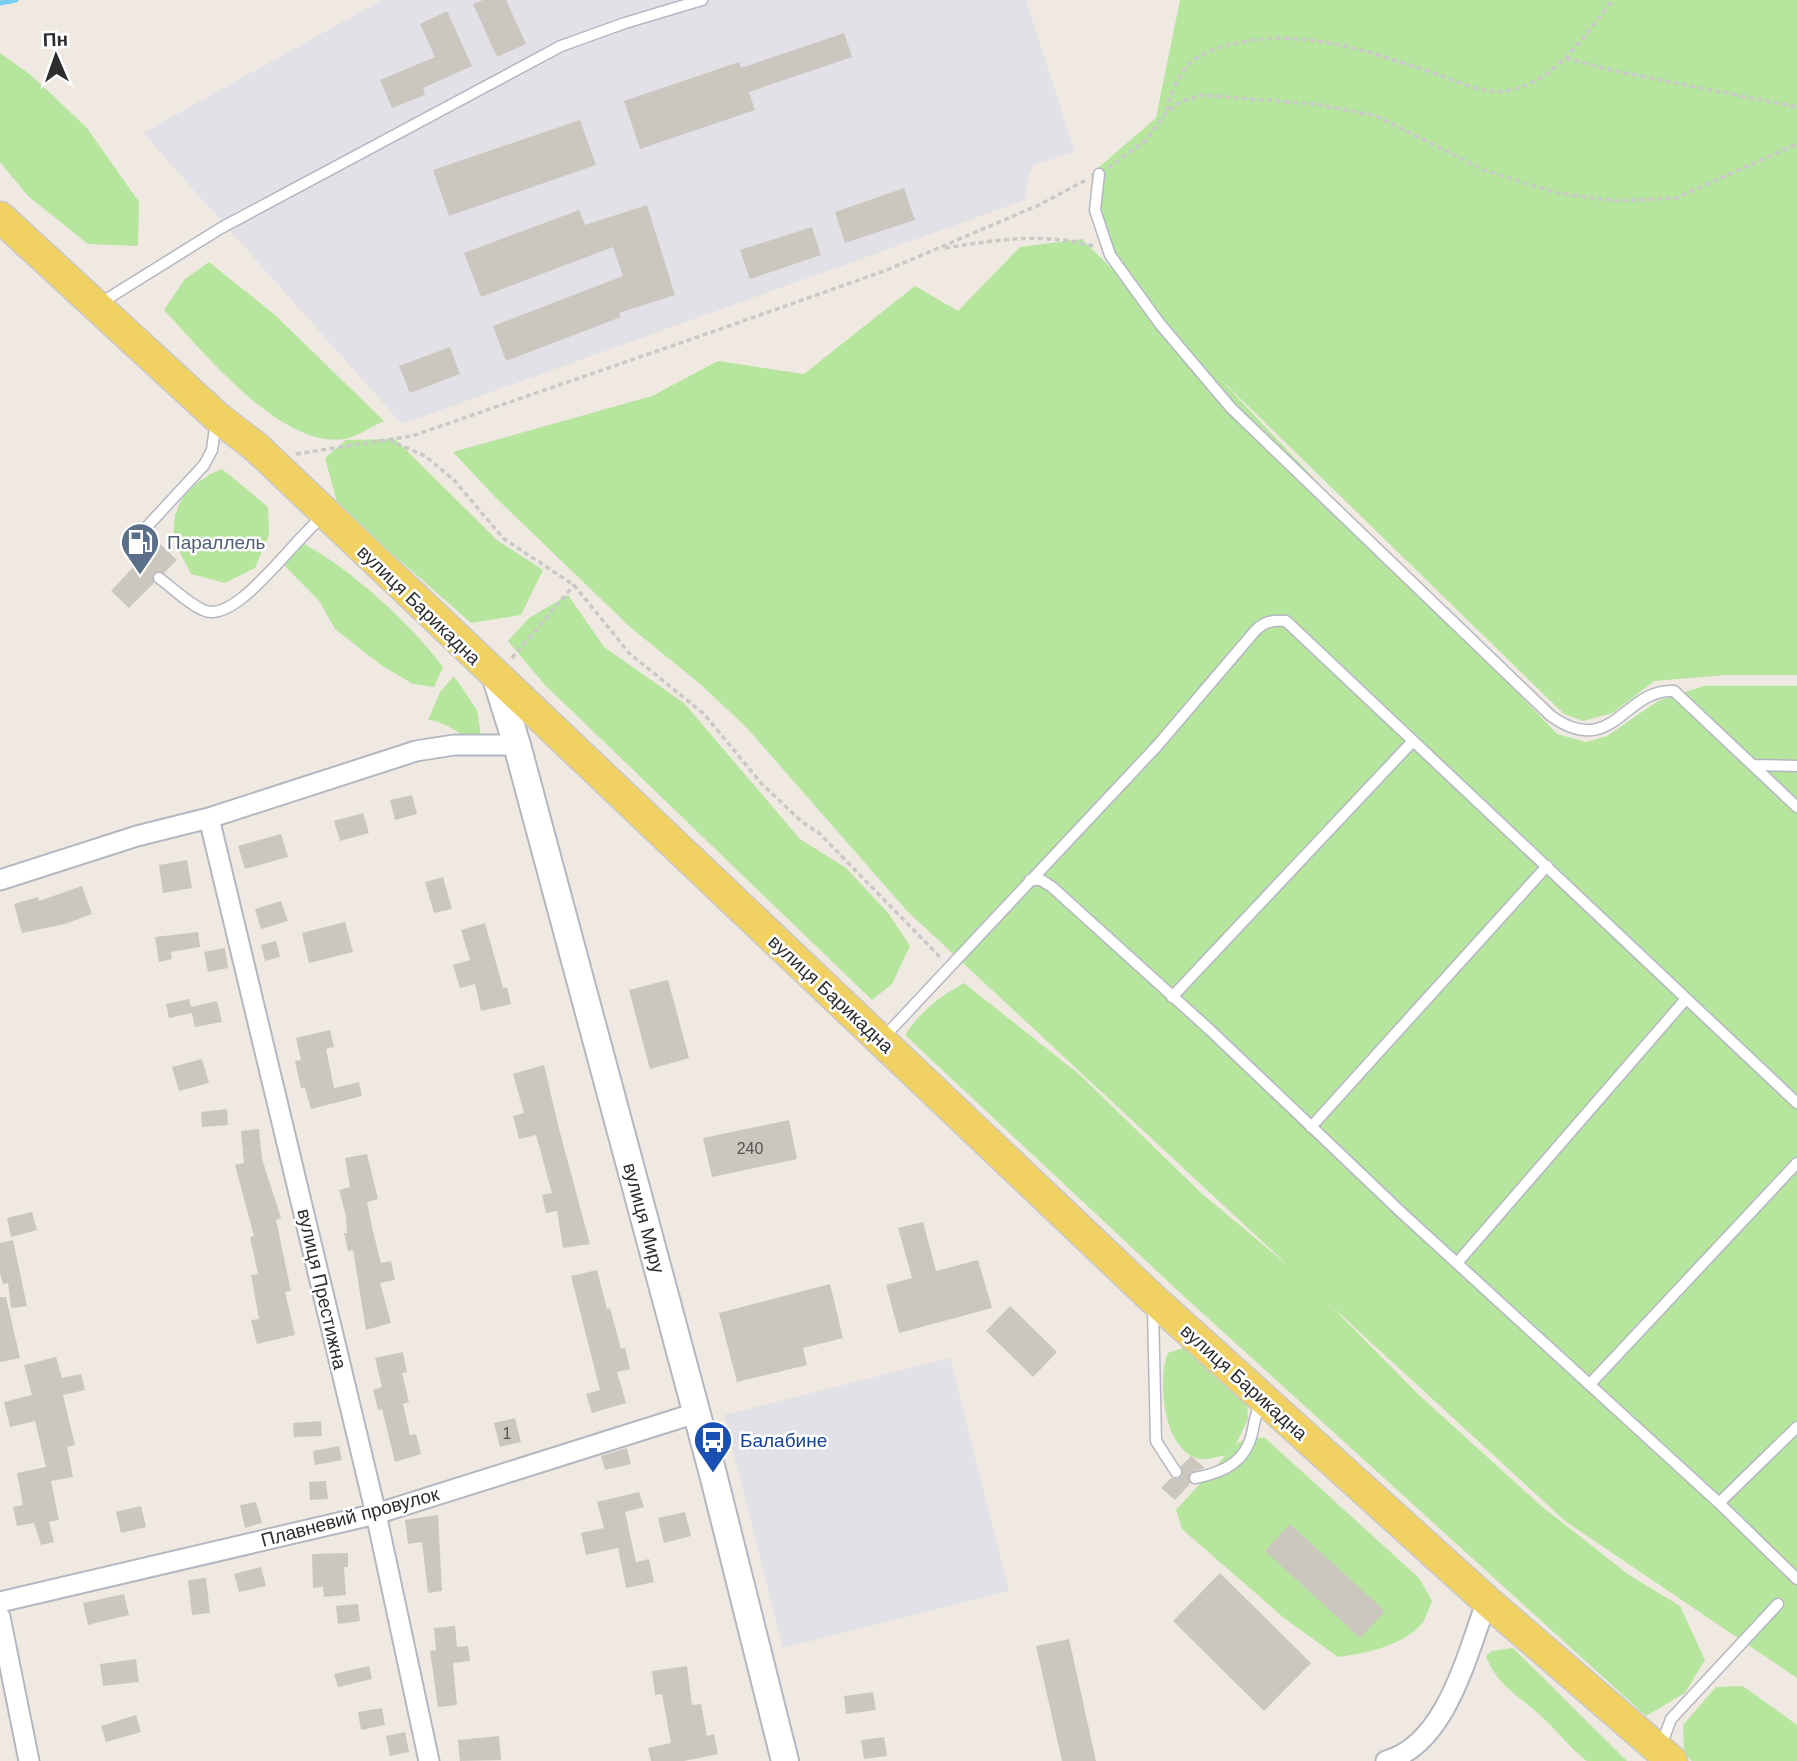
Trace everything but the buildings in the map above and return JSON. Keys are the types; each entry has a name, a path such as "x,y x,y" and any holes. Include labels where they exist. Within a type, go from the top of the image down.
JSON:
{"main road":[{"name":"вулиця Барикадна","path":"0,217 217,417 256,447 496,678 1152,1298 1663,1757"}],"street":[{"name":"вулиця Миру","path":"496,678 517,745 696,1413 785,1761"},
{"path":"0,880 137,836 209,818 416,751 454,745 517,745"},
{"name":"вулиця Престижна","path":"209,818 376,1514 429,1761"},
{"name":"Плавневий провулок","path":"0,1602 376,1514 696,1413"},
{"path":"1386,1761 1416,1746 1443,1714 1487,1601"},
{"path":"0,1617 29,1761"}],"lane":[{"path":"96,306 221,228 561,46 702,0"},
{"path":"1099,174 1095,210 1110,255 1160,324 1231,408 1551,716 1569,728 1587,731 1604,728 1661,690 1674,691 1797,807"},
{"path":"141,559 138,543 143,531 204,465 212,450 217,417"},
{"path":"159,578 205,612 224,611 243,600 304,532 326,515"},
{"path":"881,1040 1157,746 1264,622 1286,621 1797,1103"},
{"path":"1172,997 1413,741"},
{"path":"1754,765 1797,766"},
{"path":"1311,1127 1547,866"},
{"path":"1030,880 1041,880 1052,887 1719,1503 1797,1579"},
{"path":"1457,1263 1685,1000"},
{"path":"1590,1384 1797,1163"},
{"path":"1152,1298 1156,1441 1176,1472"},
{"path":"1195,1478 1215,1474 1237,1460 1249,1444 1256,1409 1263,1400"},
{"path":"1719,1503 1797,1427"},
{"path":"1663,1757 1671,1719 1778,1604"}],"path":[{"path":"1166,113 1174,82 1191,60 1221,46 1262,38 1300,37 1360,49 1492,92 1526,86 1546,75 1566,58 1614,0"},
{"path":"1566,58 1615,71 1797,107"},
{"path":"256,447 288,455 423,432 874,275 1040,205 1099,174 1145,141 1166,113 1180,102 1201,95 1249,96 1364,114 1418,135 1484,170 1556,193 1616,201 1676,198 1797,144"},
{"path":"939,248 1006,239 1058,237 1093,246 1110,255"},
{"path":"387,439 425,456 453,479 504,539 574,586 629,653 704,714 761,783 802,822 819,833 948,966"},
{"path":"496,678 574,586"}],"shaded area":[{"path":"382,0 1026,0 1075,152 1034,165 1028,176 1025,200 402,424 143,133"},
{"path":"950,1358 1009,1591 783,1648 724,1415"}],"green space":[{"path":"1180,0 1797,0 1797,675 1725,675 1654,681 1613,713 1583,721 1564,714 1215,374 1557,734 1586,742 1607,736 1658,701 1704,686 1797,686 1797,1678 1565,1521 1327,1302 1419,1395 1540,1505 1629,1575 1680,1606 1705,1660 1685,1693 1646,1716 1176,1289 905,1035 931,1005 964,983 1080,1075 1200,1192 1292,1269 907,911 746,727 699,683 630,627 497,499 453,452 652,396 718,361 804,374 915,286 958,311 1020,247 1082,239 1185,342 1107,260 1091,174 1156,118"},
{"path":"0,53 32,76 87,128 139,202 138,246 88,244 28,196 0,162"},
{"path":"209,262 275,315 384,421 349,438 320,438 295,429 245,394 164,310 185,279"},
{"path":"395,439 497,540 543,570 521,615 471,623 338,506 325,458 346,440"},
{"path":"222,469 268,507 269,535 255,568 225,583 191,574 178,549 174,534 174,522 180,502 202,479"},
{"path":"304,544 360,582 415,633 443,667 434,687 413,684 381,665 335,629 319,601 283,564"},
{"path":"568,595 604,647 684,703 800,839 846,868 889,914 910,946 892,984 872,1000 544,684 508,641 529,618"},
{"path":"454,676 477,710 482,743 471,740 444,724 428,720 440,692"},
{"path":"1185,1347 1247,1405 1248,1419 1236,1444 1249,1437 1265,1438 1419,1578 1432,1601 1422,1624 1402,1639 1381,1648 1338,1657 1284,1618 1182,1529 1176,1510 1226,1455 1206,1459 1194,1457 1175,1439 1169,1425 1163,1394 1165,1364 1168,1353"},
{"path":"1513,1648 1627,1761 1587,1761 1536,1711 1503,1684 1486,1656 1492,1651"},
{"path":"1743,1686 1797,1725 1797,1761 1692,1761 1684,1754 1683,1725 1716,1687"}],"waterway":[{"path":"0,3 16,0"}],"place":[{"name":"Параллель","path":"140,576"},
{"name":"Балабине","path":"713,1474"}]}
